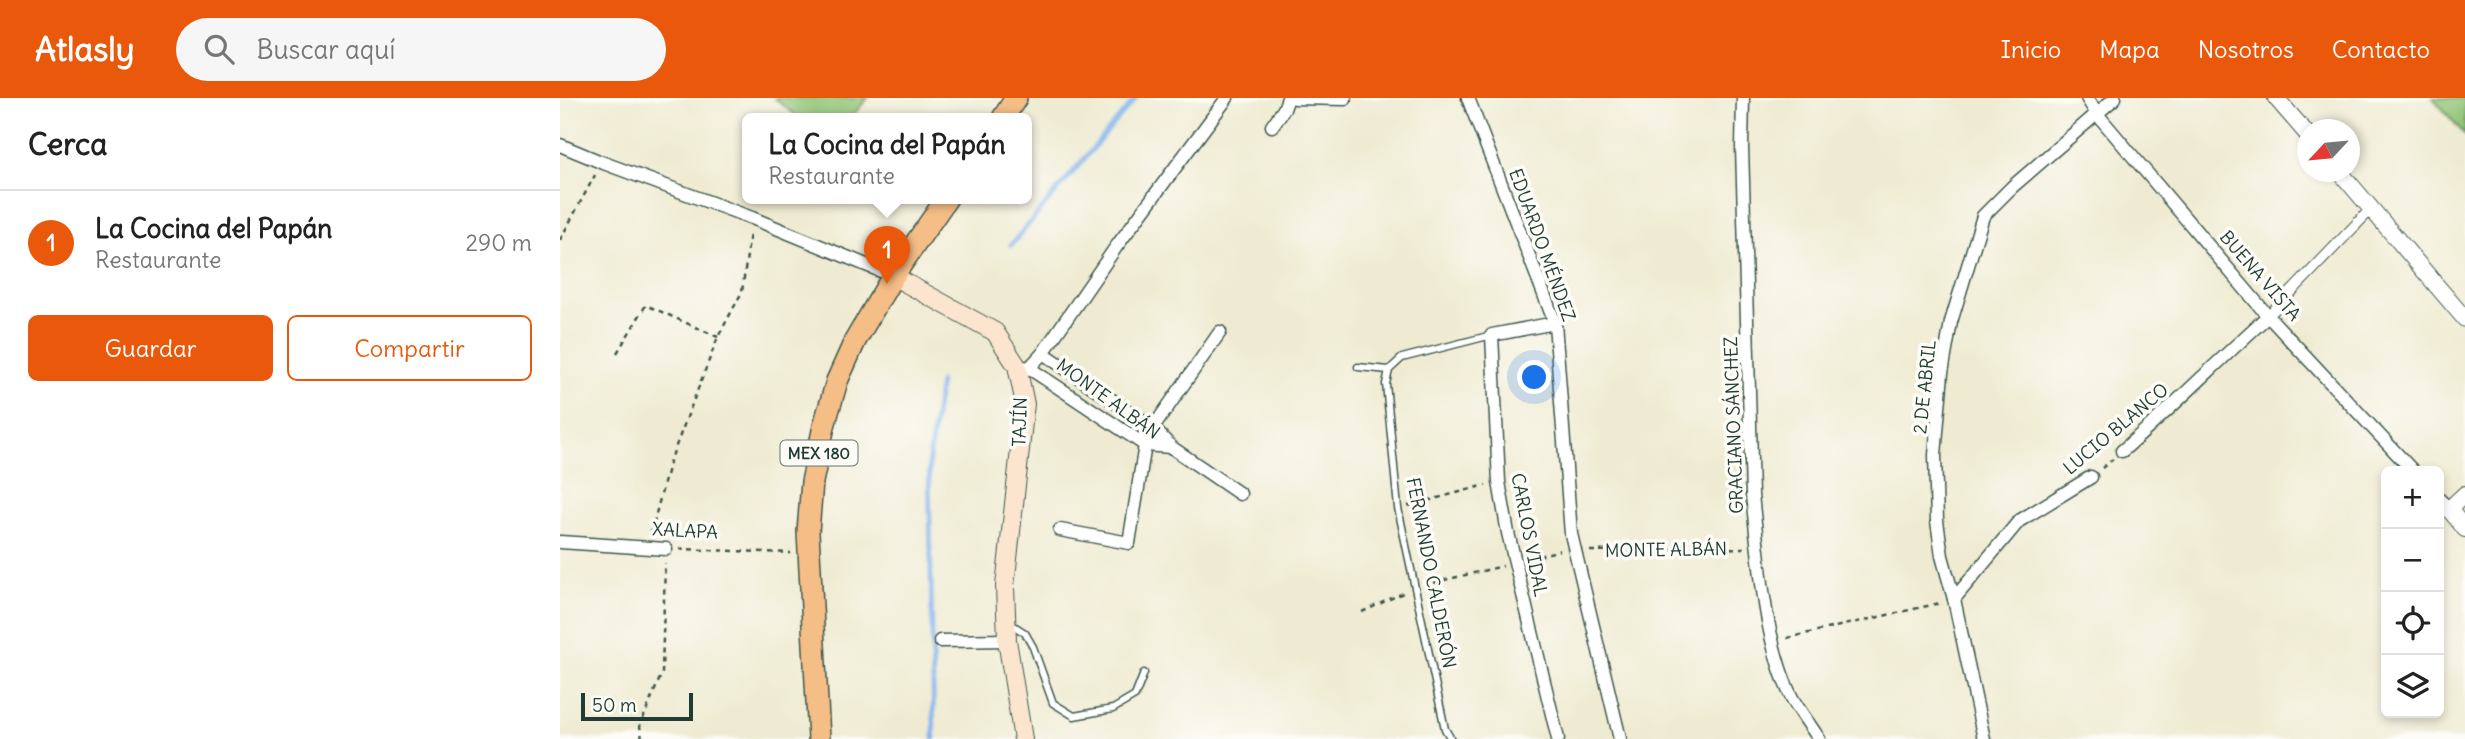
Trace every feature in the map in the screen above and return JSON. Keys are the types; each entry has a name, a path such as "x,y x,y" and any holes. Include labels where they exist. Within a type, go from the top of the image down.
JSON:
{"main road":[{"path":"1006,113 1016,98"},
{"name":"MEX 180","path":"819,739 807,532 812,482 824,426 837,381 855,341 893,276 943,204"},
{"name":"MONTE ALBÁN","path":"893,276 995,332 1023,367"},
{"name":"TAJÍN","path":"1023,367 1025,404 1005,586 1007,640 1023,739"}],"street":[{"path":"1023,367 1043,353 1116,247 1227,98"},
{"path":"1272,125 1284,109 1288,98"},
{"path":"1295,98 1345,99"},
{"name":"EDUARDO MÉNDEZ","path":"1468,98 1555,323 1574,549 1620,739"},
{"name":"GRACIANO SÁNCHEZ","path":"1743,98 1742,147 1752,495 1758,548 1772,642 1791,697 1819,739"},
{"name":"BUENA VISTA","path":"2087,98 2097,114 2268,316 2408,466"},
{"name":"2 DE ABRIL","path":"1984,739 1942,556 1937,521 1936,455 1942,373 1951,322 1983,216 2012,187 2115,98"},
{"path":"2276,98 2297,122"},
{"name":"MONTE ALBÁN","path":"560,145 752,218 893,276"},
{"path":"2349,182 2465,319"},
{"name":"LUCIO BLANCO","path":"2122,451 2172,408 2220,359 2268,316 2372,208"},
{"path":"1492,335 1555,323"},
{"path":"1060,530 1129,543 1145,445 1153,428 1220,332"},
{"name":"CARLOS VIDAL","path":"1492,335 1499,482 1515,563 1558,739"},
{"name":"MONTE ALBÁN","path":"1043,353 1153,428 1171,447 1240,494"},
{"name":"MONTE ALBÁN","path":"1023,367 1145,445 1171,447"},
{"path":"1089,408 1101,393"},
{"name":"LUCIO BLANCO","path":"1954,599 2019,522 2091,477"},
{"path":"2465,494 2444,504 2465,529"},
{"name":"XALAPA","path":"560,542 666,549"},
{"path":"940,641 1007,640"}],"lane":[{"path":"1357,367 1389,370 1402,358 1492,335"},
{"name":"FERNANDO CALDERÓN","path":"1389,370 1386,384 1398,508 1445,729 1451,739"},
{"path":"1006,621 1025,633 1053,703 1074,716 1113,709 1135,696 1144,673"}],"path":[{"path":"560,240 601,162"},
{"path":"647,547 669,464 718,337 742,292 752,218"},
{"path":"617,353 646,305 718,337"},
{"name":"LUCIO BLANCO","path":"2091,477 2122,451"},
{"path":"1398,508 1499,482"},
{"name":"MONTE ALBÁN","path":"1362,612 1414,588 1574,549 1758,548"},
{"path":"642,739 640,726 663,673 666,549"},
{"name":"XALAPA","path":"666,549 808,554"},
{"path":"1772,642 1954,599"}],"green space":[{"path":"774,98 868,98 854,113 793,113"},
{"path":"2433,98 2465,98 2465,135"}],"waterway":[{"path":"1011,245 1136,98"},
{"path":"934,739 929,460 940,382"}],"place":[{"name":"La Cocina del Papán","path":"887,284"}]}
